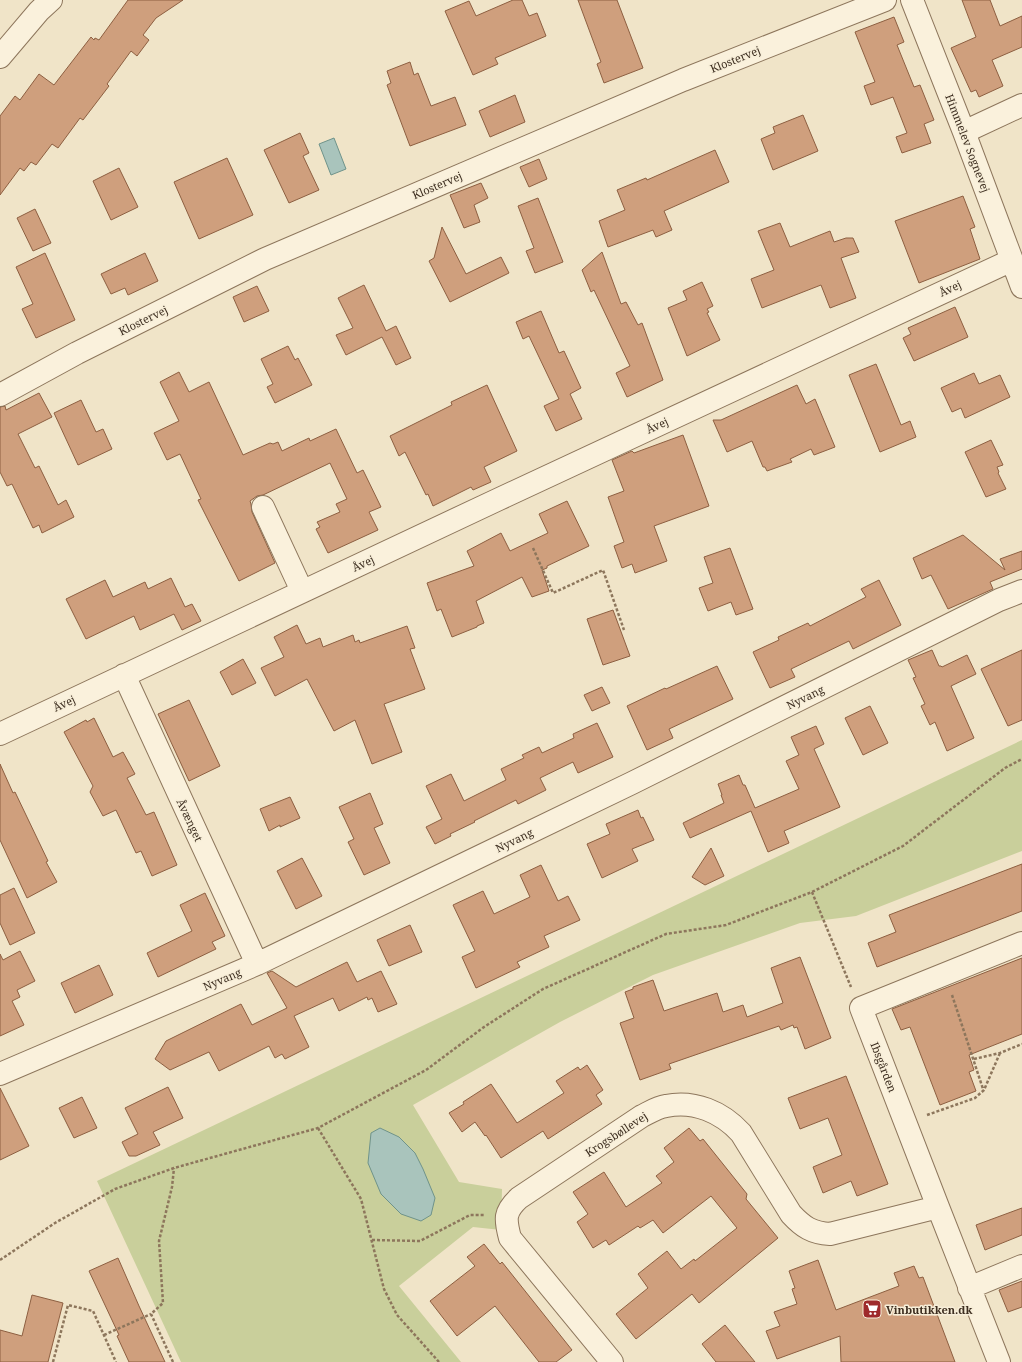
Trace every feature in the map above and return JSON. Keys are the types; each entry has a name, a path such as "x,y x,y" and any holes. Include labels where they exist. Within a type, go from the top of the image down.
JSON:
{"street":[{"path":"0,57 39,11 52,0"},
{"name":"Klostervej","path":"0,395 77,353 265,259 683,80 885,0"},
{"name":"Himmelev Sognevej","path":"912,0 964,132 1022,287"},
{"path":"964,132 1022,105"},
{"name":"Åvej","path":"0,734 302,591 1012,260"},
{"path":"263,507 302,591"},
{"name":"Nyvang","path":"0,1074 258,964 632,783 992,604 1022,591"},
{"name":"Åvænget","path":"124,675 258,964"},
{"path":"861,1008 1022,943"},
{"name":"Ibsgården","path":"861,1008 998,1362"},
{"name":"Krogsbøllevej","path":"507,1214 511,1205 519,1198 642,1116 664,1106 685,1104 710,1110 732,1123 741,1134 791,1214 799,1223 819,1233 830,1234 938,1207"},
{"path":"507,1214 507,1225 510,1238 612,1362"},
{"path":"969,1288 1022,1266"}],"path":[{"path":"533,548 553,593 603,570 624,630"},
{"path":"0,1260 55,1223 115,1189 174,1168 318,1128 426,1070 484,1027 544,989 666,934 726,925 812,892 903,846 1005,768 1022,759"},
{"path":"812,892 861,1008"},
{"path":"945,974 984,1090"},
{"path":"974,1059 1000,1053 1022,1044"},
{"path":"905,1122 975,1098 984,1090 1000,1053"},
{"path":"318,1128 361,1198 384,1289 397,1314 439,1362"},
{"path":"104,1335 151,1314 163,1303 159,1241 172,1187 174,1168"},
{"path":"372,1240 420,1241 470,1215 507,1214"},
{"path":"53,1362 68,1305 93,1311 116,1362"},
{"path":"151,1314 173,1362"}],"green space":[{"path":"1022,740 1022,851 856,916 800,923 653,975 560,1022 413,1105 459,1182 502,1189 501,1230 473,1227 399,1286 461,1362 181,1362 97,1181"}],"water":[{"path":"334,138 346,169 331,175 319,144"},
{"path":"380,1128 399,1137 415,1153 423,1169 435,1198 431,1215 421,1221 401,1214 381,1194 368,1163 371,1133"}],"building":[{"path":"128,0 183,0 156,18 143,35 149,40 137,56 131,51 107,84 109,86 83,120 80,118 58,148 52,144 36,165 31,162 24,171 20,168 0,195 0,116 15,96 20,100 39,74 54,85 91,37 94,40 95,38 99,40"},
{"path":"513,0 522,0 529,16 537,13 546,36 495,58 498,64 473,75 445,11 469,1 476,16"},
{"path":"578,0 617,0 643,68 604,83 597,64 601,62"},
{"path":"962,0 990,0 1000,26 1022,16 1022,47 992,60 1003,86 979,97 976,90 971,92 951,48 976,37"},
{"path":"894,17 904,42 897,45 914,87 920,85 934,120 924,124 931,143 902,153 896,137 907,133 893,97 871,105 864,86 875,82 855,32"},
{"path":"410,62 414,75 418,73 431,106 455,97 466,125 410,146 387,85 391,83 387,71"},
{"path":"515,95 525,122 490,137 479,111"},
{"path":"803,115 818,151 773,170 761,139 775,133 773,127"},
{"path":"300,133 309,153 303,156 319,190 289,203 264,150"},
{"path":"715,150 729,182 664,211 672,230 656,237 653,230 608,247 599,221 625,210 617,190 646,178 647,180"},
{"path":"227,158 253,215 199,239 174,182"},
{"path":"539,159 547,179 529,187 520,167"},
{"path":"119,168 138,207 111,220 93,181"},
{"path":"481,183 488,198 474,205 480,222 464,228 450,195"},
{"path":"963,196 975,227 970,229 980,259 919,283 895,221"},
{"path":"538,198 563,262 535,273 526,251 534,248 518,206"},
{"path":"35,209 51,243 33,251 17,218"},
{"path":"780,223 790,247 830,231 834,242 846,238 853,238 859,252 841,258 856,298 830,308 821,285 762,308 751,279 774,270 758,231"},
{"path":"442,227 466,274 501,257 509,273 450,302 429,261 434,258"},
{"path":"602,252 621,304 626,302 638,325 642,323 663,380 627,397 616,373 630,366 594,290 591,292 582,270"},
{"path":"45,253 75,320 36,338 22,309 33,304 16,267"},
{"path":"145,253 158,281 128,295 125,288 111,294 101,274"},
{"path":"702,282 713,306 707,309 709,312 707,313 720,340 687,356 668,308 687,300 683,291"},
{"path":"364,285 386,331 396,326 411,358 396,365 382,337 346,355 336,335 353,328 338,298"},
{"path":"257,286 269,311 244,322 233,297"},
{"path":"955,307 968,337 914,361 903,338 911,334 908,328"},
{"path":"541,311 559,353 564,351 581,388 570,394 582,419 556,431 544,406 559,399 529,336 523,339 516,322"},
{"path":"288,346 295,360 298,358 312,385 275,403 267,387 273,384 261,359"},
{"path":"876,364 901,425 910,421 916,437 880,452 849,375"},
{"path":"179,372 189,392 209,382 243,455 270,443 273,444 278,442 282,451 309,438 310,441 336,429 357,473 363,470 381,507 369,512 378,530 328,553 316,529 320,527 317,522 340,512 336,504 347,499 330,463 263,495 257,496 250,501 252,512 275,563 239,581 198,500 201,499 180,454 167,460 154,433 179,421 160,382"},
{"path":"974,373 979,384 1000,375 1010,397 965,418 961,408 952,412 941,388"},
{"path":"487,385 517,451 484,467 491,482 473,490 471,487 433,506 405,452 399,456 390,436 452,405 451,402"},
{"path":"797,385 806,404 815,399 835,447 814,455 811,449 790,459 792,462 767,471 765,467 763,467 752,441 727,452 713,420 721,420"},
{"path":"39,393 52,417 18,434 35,468 39,466 58,505 66,500 74,517 42,533 39,525 33,528 12,484 7,486 0,472 0,407 5,406 6,410"},
{"path":"81,400 96,432 103,429 112,449 78,465 54,413"},
{"path":"683,435 709,506 654,526 667,561 635,573 632,564 622,568 614,546 624,542 608,497 624,491 612,460 632,451 634,453"},
{"path":"991,440 1003,465 997,467 998,473 1006,489 986,497 965,452"},
{"path":"567,501 589,546 547,566 547,568 542,570 549,591 532,597 522,577 476,601 484,623 452,637 441,609 437,611 427,583 474,566 467,551 501,533 510,551 548,533 539,514"},
{"path":"963,535 1005,570 1000,559 1022,551 1022,569 990,582 993,589 948,609 931,575 922,579 913,558"},
{"path":"730,548 753,609 736,615 731,602 708,611 699,588 713,583 704,557"},
{"path":"171,578 185,607 192,604 201,621 182,630 174,614 140,630 134,616 86,639 66,599 105,580 113,597 145,582 148,589"},
{"path":"879,580 901,625 853,649 849,641 791,669 795,677 770,688 753,652 779,640 778,637 808,623 810,626 866,597 861,589"},
{"path":"613,610 630,656 603,665 587,619"},
{"path":"297,625 306,644 320,638 323,647 353,635 355,642 359,640 360,643 407,626 415,648 410,649 425,689 384,704 402,752 372,764 355,720 334,731 307,679 275,696 261,668 284,657 274,637"},
{"path":"932,650 939,666 942,667 967,655 976,674 951,686 974,738 947,751 935,722 930,725 921,706 925,704 913,678 916,677 908,660"},
{"path":"1022,650 1022,720 1008,726 981,669"},
{"path":"243,659 256,683 232,695 220,672"},
{"path":"717,666 733,699 669,729 673,738 647,750 627,706"},
{"path":"602,687 610,703 592,711 584,695"},
{"path":"189,700 220,766 189,781 158,714"},
{"path":"870,706 888,743 863,755 845,718"},
{"path":"94,718 113,757 123,752 135,774 127,778 146,815 154,812 177,865 152,876 141,851 136,853 116,810 103,816 90,792 93,786 64,732 86,720 87,722"},
{"path":"597,723 613,757 578,773 573,762 540,778 546,790 518,804 516,800 450,834 451,836 435,844 426,827 442,819 426,786 451,774 464,801 506,780 501,769 524,758 522,755 539,747 542,753 574,738 573,734"},
{"path":"816,726 824,744 814,749 840,807 784,831 789,843 768,852 751,811 690,838 683,823 724,803 718,784 739,775 755,808 799,789 786,761 799,755 791,737"},
{"path":"0,764 13,793 15,792 48,861 46,862 57,882 27,898 0,840"},
{"path":"370,793 383,824 374,828 390,863 364,875 348,842 354,839 339,807"},
{"path":"290,797 300,818 280,827 280,825 269,831 260,809"},
{"path":"638,810 654,840 632,849 638,861 602,878 587,844 610,834 606,824"},
{"path":"711,848 724,876 705,885 692,877"},
{"path":"302,858 322,896 296,909 277,871"},
{"path":"1022,864 1022,911 877,967 868,943 896,932 889,915"},
{"path":"541,865 558,901 568,896 580,920 544,936 549,947 517,962 520,967 476,988 462,957 475,951 453,905 483,891 494,914 530,897 520,875"},
{"path":"14,888 35,933 10,945 0,923 0,895"},
{"path":"205,893 225,936 212,942 216,949 158,977 147,953 192,931 180,905"},
{"path":"410,925 422,952 389,966 377,940"},
{"path":"20,951 35,981 17,990 20,997 12,1001 24,1025 0,1036 0,954 3,960"},
{"path":"800,957 831,1038 805,1049 797,1027 794,1028 793,1025 781,1030 779,1026 669,1064 671,1069 640,1080 620,1023 634,1018 625,992 633,989 633,987 653,980 664,1011 717,993 723,1012 743,1005 747,1017 783,1003 771,968"},
{"path":"1022,958 1022,1034 969,1055 974,1070 969,1072 976,1091 940,1105 910,1027 901,1030 892,1009"},
{"path":"347,962 357,982 381,971 397,1004 378,1012 372,998 368,1000 367,997 339,1011 333,998 294,1016 309,1047 285,1059 282,1054 275,1058 269,1046 219,1071 209,1052 170,1070 155,1059 166,1041 241,1004 252,1025 287,1008 267,973 272,971 296,987"},
{"path":"99,965 113,995 75,1013 61,983"},
{"path":"587,1065 603,1090 596,1095 602,1104 548,1139 543,1131 501,1158 486,1135 485,1136 475,1122 462,1132 449,1113 491,1084 517,1123 564,1093 556,1081 578,1067 580,1070"},
{"path":"846,1076 888,1184 857,1196 851,1181 823,1193 813,1167 842,1155 828,1118 800,1129 788,1098"},
{"path":"168,1087 183,1118 153,1132 160,1145 136,1156 129,1156 122,1142 138,1134 125,1108"},
{"path":"0,1088 29,1146 0,1160"},
{"path":"82,1097 97,1128 74,1138 59,1108"},
{"path":"689,1128 700,1141 703,1139 747,1194 746,1199 778,1238 699,1303 692,1294 636,1339 616,1314 648,1288 638,1274 667,1251 681,1269 694,1259 695,1261 737,1228 711,1196 663,1233 653,1220 640,1228 638,1226 609,1245 606,1240 593,1248 577,1222 588,1214 573,1192 604,1172 626,1207 662,1183 656,1176 674,1162 664,1148"},
{"path":"1022,1208 1022,1235 985,1250 976,1225"},
{"path":"484,1244 500,1264 502,1262 572,1350 556,1362 539,1362 495,1306 457,1336 430,1301 475,1266 467,1257"},
{"path":"118,1258 165,1362 129,1362 117,1336 119,1335 89,1271"},
{"path":"818,1260 836,1310 899,1286 894,1273 914,1266 919,1278 923,1277 955,1362 841,1362 840,1336 777,1359 766,1331 780,1326 774,1312 797,1304 792,1289 795,1288 789,1271"},
{"path":"1022,1281 1022,1307 1008,1312 999,1290"},
{"path":"32,1295 63,1303 48,1362 0,1362 0,1330 22,1336"},
{"path":"725,1325 755,1362 716,1362 702,1344"}],"place":[{"name":"Vinbutikken.dk","path":"872,1309"}]}
